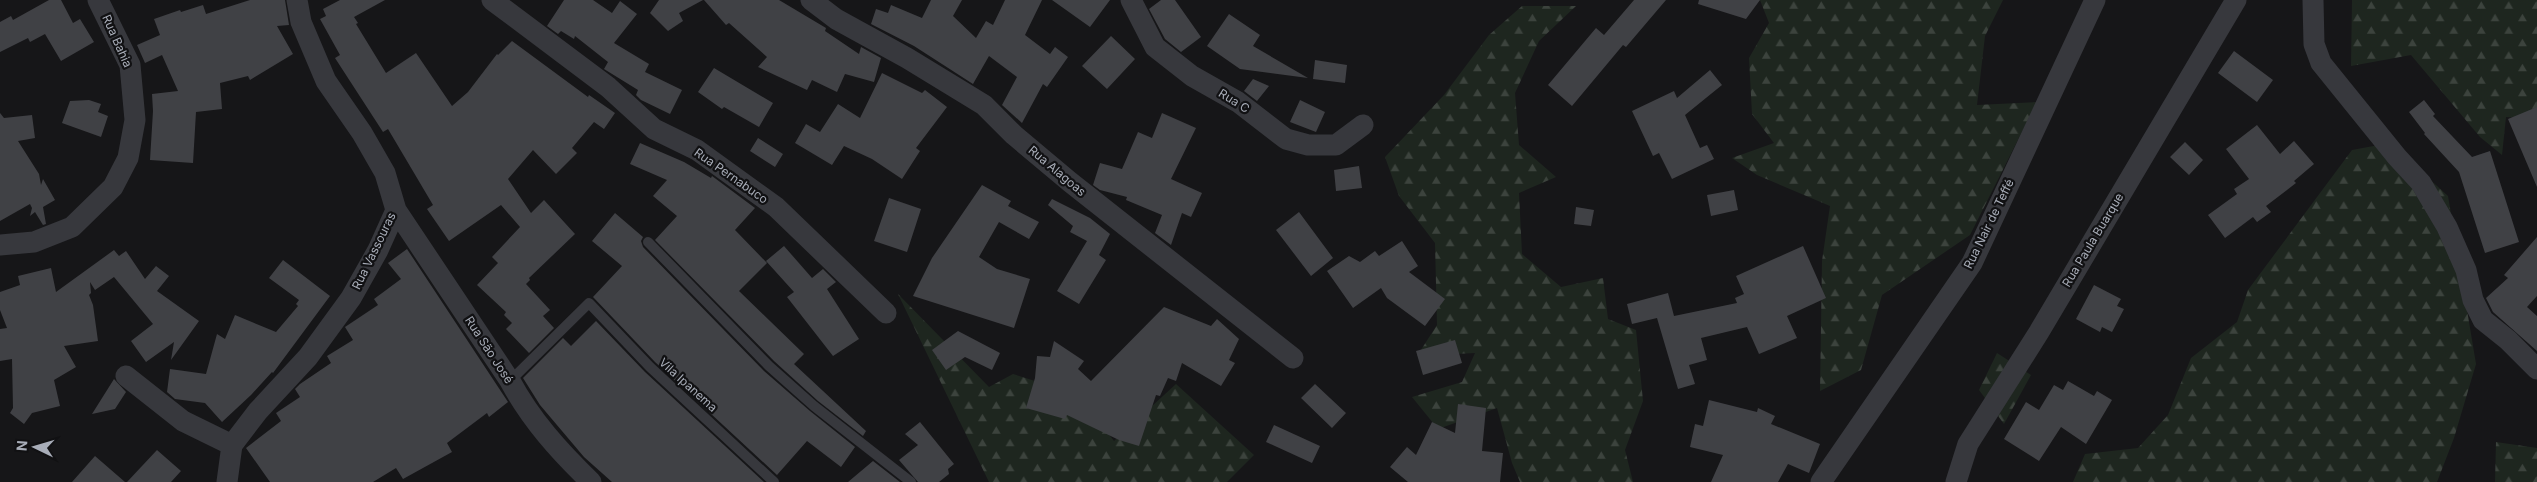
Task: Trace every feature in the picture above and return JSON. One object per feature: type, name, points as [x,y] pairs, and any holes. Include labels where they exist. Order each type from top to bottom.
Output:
[{"type":"street","name":"Rua Bahia","points":[[0,245],[34,242],[72,227],[113,187],[128,158],[136,120],[130,65],[98,0]]},
{"type":"street","name":"Rua Vassouras","points":[[227,482],[232,445],[258,411],[308,357],[351,298],[378,250],[396,210],[385,173],[362,133],[326,81],[301,22],[297,0]]},
{"type":"street","name":"Rua Pernabuco","points":[[492,0],[608,87],[654,130],[697,150],[776,207],[886,313]]},
{"type":"street","name":"Rua Alagoas","points":[[811,0],[836,19],[907,58],[984,105],[1014,135],[1070,182],[1293,358]]},
{"type":"street","name":"Rua C","points":[[1131,0],[1155,47],[1192,76],[1238,102],[1286,139],[1308,145],[1336,145],[1363,125]]},
{"type":"street","name":"Rua Nair de Teffé","points":[[1821,482],[1972,263],[2096,0]]},
{"type":"street","name":"Rua Paula Buarque","points":[[1956,482],[1968,444],[2039,332],[2236,0]]},
{"type":"street","points":[[2313,0],[2314,44],[2321,62],[2397,157],[2421,183],[2447,226],[2466,270],[2473,300],[2483,320],[2508,340],[2537,368]]},
{"type":"street","name":"Rua São José","points":[[396,210],[510,381],[524,408],[540,429],[591,482]]},
{"type":"street","points":[[126,376],[183,421],[232,445]]},
{"type":"lane","points":[[648,242],[769,366],[814,406],[911,482]]},
{"type":"lane","name":"Vila Ipanema","points":[[510,381],[589,303],[650,367],[774,482]]},
{"type":"green space","points":[[1760,0],[2003,0],[1985,36],[1977,105],[2037,102],[1970,235],[1882,295],[1861,370],[1820,391],[1822,261],[1830,206],[1757,175],[1732,158],[1774,143],[1752,114],[1749,58],[1769,23]]},
{"type":"green space","points":[[2352,0],[2537,0],[2537,119],[2506,117],[2502,155],[2480,137],[2411,55],[2351,66]]},
{"type":"green space","points":[[1522,6],[1576,6],[1539,41],[1515,93],[1519,145],[1556,177],[1519,193],[1522,254],[1561,287],[1603,278],[1608,319],[1636,330],[1643,401],[1625,450],[1633,482],[1520,482],[1512,463],[1497,408],[1438,429],[1412,397],[1462,382],[1475,353],[1417,356],[1437,325],[1435,243],[1399,196],[1385,157],[1444,95],[1489,35]]},
{"type":"green space","points":[[2390,143],[2448,196],[2476,364],[2454,438],[2437,482],[2073,482],[2085,454],[2138,448],[2168,415],[2191,358],[2237,322],[2248,290],[2352,150]]},
{"type":"green space","points":[[898,294],[989,387],[1013,374],[1079,395],[1114,441],[1176,384],[1254,455],[1227,482],[989,482]]},
{"type":"green space","points":[[1997,353],[2031,375],[2004,424],[1979,390]]},
{"type":"green space","points":[[2496,442],[2537,448],[2537,482],[2495,482]]},
{"type":"building","points":[[49,0],[61,0],[73,23],[80,19],[94,42],[61,61],[45,34],[30,42],[28,38],[0,52],[0,22],[11,16],[13,20]]},
{"type":"building","points":[[250,0],[285,0],[289,25],[277,26],[293,54],[250,80],[248,76],[220,83],[222,109],[196,112],[193,163],[150,160],[153,111],[152,94],[178,91],[162,55],[145,63],[137,45],[160,35],[154,19],[180,10],[181,12],[203,5],[206,14]]},
{"type":"building","points":[[340,0],[385,0],[354,17],[358,23],[356,24],[386,73],[416,53],[452,106],[468,92],[497,54],[512,41],[588,97],[589,95],[615,113],[604,129],[594,122],[572,148],[577,153],[556,174],[533,150],[508,179],[531,213],[544,200],[575,234],[529,278],[530,280],[526,284],[550,310],[543,316],[554,328],[529,353],[506,329],[512,323],[504,315],[506,312],[477,285],[498,263],[492,257],[520,227],[501,205],[449,241],[427,209],[433,205],[388,129],[383,132],[335,58],[340,55],[320,19],[326,16],[323,9]]},
{"type":"building","points":[[564,0],[593,0],[612,13],[620,1],[637,14],[614,43],[649,64],[645,72],[682,90],[670,114],[641,100],[636,95],[638,90],[604,69],[608,62],[575,36],[574,39],[561,31],[558,34],[547,26]]},
{"type":"building","points":[[659,0],[703,0],[679,13],[683,21],[668,31],[650,13]]},
{"type":"building","points":[[704,0],[779,0],[826,28],[825,31],[859,54],[861,47],[881,58],[874,82],[845,74],[837,92],[812,80],[807,90],[758,67],[767,57],[729,23],[726,25]]},
{"type":"building","points":[[931,0],[962,0],[953,16],[976,38],[986,21],[993,25],[1005,0],[1042,0],[1025,35],[1050,54],[1055,47],[1068,57],[1047,87],[1043,84],[1022,123],[1002,105],[1017,77],[989,56],[973,84],[914,46],[871,24],[876,9],[888,13],[891,5],[922,18]]},
{"type":"building","points":[[1052,0],[1110,0],[1090,27]]},
{"type":"building","points":[[1161,0],[1175,0],[1201,37],[1181,52],[1165,39],[1149,9]]},
{"type":"building","points":[[1634,0],[1666,0],[1626,47],[1623,45],[1572,106],[1548,85],[1596,28],[1604,35]]},
{"type":"building","points":[[1699,0],[1760,0],[1746,19],[1698,4]]},
{"type":"building","points":[[1229,14],[1260,35],[1253,46],[1308,78],[1240,69],[1207,46]]},
{"type":"building","points":[[1111,36],[1135,59],[1107,89],[1082,66]]},
{"type":"building","points":[[2234,51],[2273,80],[2257,102],[2218,73]]},
{"type":"building","points":[[1315,60],[1347,65],[1345,83],[1313,79]]},
{"type":"building","points":[[714,68],[773,103],[759,127],[724,107],[722,109],[698,92]]},
{"type":"building","points":[[1710,70],[1722,85],[1685,115],[1700,148],[1707,145],[1714,159],[1672,179],[1659,153],[1653,156],[1632,111],[1674,91],[1677,98]]},
{"type":"building","points":[[882,73],[922,93],[925,90],[947,107],[916,148],[920,151],[902,179],[872,159],[844,146],[832,165],[795,143],[806,124],[820,132],[838,104],[860,118]]},
{"type":"building","points":[[1253,79],[1269,86],[1257,101],[1244,91]]},
{"type":"building","points":[[89,100],[101,104],[98,112],[108,116],[101,137],[62,123],[70,101]]},
{"type":"building","points":[[1300,100],[1325,112],[1316,132],[1290,122]]},
{"type":"building","points":[[2424,100],[2435,114],[2433,116],[2472,157],[2490,151],[2519,242],[2485,253],[2459,172],[2424,134],[2409,112]]},
{"type":"building","points":[[2537,107],[2537,187],[2508,119]]},
{"type":"building","points":[[0,113],[4,118],[32,115],[35,138],[18,141],[39,174],[41,185],[43,179],[55,200],[43,207],[46,224],[43,225],[35,212],[30,216],[32,208],[30,204],[0,221]]},
{"type":"building","points":[[1162,113],[1196,128],[1171,179],[1202,193],[1191,217],[1182,213],[1171,245],[1155,233],[1162,215],[1126,200],[1127,197],[1100,190],[1093,185],[1100,163],[1122,169],[1138,132],[1152,138]]},
{"type":"building","points":[[2257,125],[2280,154],[2294,141],[2314,164],[2294,181],[2296,183],[2266,206],[2271,212],[2257,222],[2253,217],[2225,238],[2208,215],[2237,194],[2234,189],[2249,179],[2226,149]]},
{"type":"building","points":[[758,138],[783,154],[775,167],[750,151]]},
{"type":"building","points":[[2185,142],[2203,160],[2189,175],[2170,157]]},
{"type":"building","points":[[640,143],[684,162],[711,178],[712,176],[755,208],[735,230],[767,263],[739,291],[804,354],[794,364],[866,431],[863,436],[818,401],[774,361],[655,240],[677,216],[653,196],[667,180],[630,164]]},
{"type":"building","points":[[1359,166],[1362,188],[1336,191],[1334,170]]},
{"type":"building","points":[[982,185],[1011,201],[1008,206],[1039,222],[1029,239],[999,222],[979,257],[997,269],[1030,279],[1014,328],[913,296],[932,258]]},
{"type":"building","points":[[1734,190],[1738,210],[1711,216],[1707,195]]},
{"type":"building","points":[[889,198],[921,209],[907,252],[874,241]]},
{"type":"building","points":[[1052,199],[1090,218],[1110,234],[1099,255],[1106,260],[1079,304],[1057,291],[1087,241],[1070,232],[1073,226],[1048,205]]},
{"type":"building","points":[[1576,207],[1594,210],[1591,226],[1574,224]]},
{"type":"building","points":[[1299,212],[1333,258],[1311,276],[1276,230]]},
{"type":"building","points":[[615,213],[643,237],[641,241],[643,247],[764,371],[855,447],[841,467],[807,441],[777,475],[655,362],[593,297],[622,266],[592,241]]},
{"type":"building","points":[[2537,237],[2537,296],[2527,307],[2537,316],[2537,351],[2493,312],[2486,298],[2508,278],[2504,275]]},
{"type":"building","points":[[1402,241],[1418,266],[1409,272],[1445,299],[1425,326],[1387,298],[1381,288],[1353,308],[1327,271],[1349,256],[1360,262],[1375,251],[1379,256]]},
{"type":"building","points":[[784,246],[812,278],[823,269],[836,282],[827,289],[859,339],[833,356],[787,297],[794,292],[766,261]]},
{"type":"building","points":[[1803,246],[1826,298],[1787,316],[1797,338],[1759,354],[1747,327],[1701,338],[1707,360],[1689,365],[1695,384],[1678,389],[1657,318],[1632,324],[1627,304],[1668,293],[1674,316],[1737,303],[1735,298],[1744,294],[1736,276]]},
{"type":"building","points":[[407,249],[508,402],[489,417],[487,413],[447,443],[452,452],[403,479],[396,468],[373,482],[270,482],[246,448],[281,421],[276,413],[300,397],[295,389],[300,384],[331,363],[327,356],[353,340],[345,327],[378,305],[374,299],[401,279],[388,263]]},
{"type":"building","points":[[114,250],[119,256],[126,251],[145,279],[156,266],[169,276],[157,291],[199,321],[171,360],[174,342],[146,362],[131,341],[153,324],[114,277],[95,290],[90,282],[91,293],[89,295],[93,305],[98,341],[64,346],[76,367],[54,380],[60,406],[32,413],[24,424],[10,413],[13,408],[12,359],[0,361],[0,329],[7,328],[0,310],[0,292],[20,285],[18,276],[51,268],[56,292]]},
{"type":"building","points":[[283,260],[330,296],[273,373],[222,422],[205,403],[175,399],[167,392],[170,369],[206,374],[217,334],[225,339],[235,315],[276,332],[298,306],[296,304],[299,300],[269,278]]},
{"type":"building","points":[[2094,285],[2121,299],[2117,306],[2124,309],[2112,332],[2102,327],[2100,332],[2076,319]]},
{"type":"building","points":[[1164,307],[1211,326],[1217,319],[1239,339],[1229,360],[1235,363],[1221,386],[1182,363],[1176,381],[1168,378],[1160,396],[1156,395],[1139,446],[1119,440],[1067,415],[1065,419],[1026,408],[1035,378],[1037,356],[1050,357],[1054,341],[1084,361],[1078,369],[1091,381]]},
{"type":"building","points":[[596,321],[645,372],[764,482],[612,482],[584,457],[540,405],[523,378],[563,338],[571,346]]},
{"type":"building","points":[[958,331],[1000,353],[992,370],[965,357],[946,370],[932,350]]},
{"type":"building","points":[[1455,340],[1462,363],[1423,375],[1416,351]]},
{"type":"building","points":[[114,379],[126,392],[115,409],[92,414]]},
{"type":"building","points":[[2068,381],[2094,396],[2097,391],[2112,400],[2086,444],[2061,427],[2039,461],[2004,439],[2026,402],[2039,410],[2054,385],[2063,390]]},
{"type":"building","points":[[1315,384],[1346,413],[1332,428],[1301,398]]},
{"type":"building","points":[[1709,400],[1757,412],[1758,408],[1775,416],[1771,424],[1820,444],[1809,473],[1788,464],[1778,482],[1711,482],[1723,455],[1690,447],[1695,424],[1703,426]]},
{"type":"building","points":[[1458,404],[1486,408],[1482,451],[1503,453],[1500,482],[1408,482],[1390,467],[1407,447],[1416,455],[1432,422],[1455,433]]},
{"type":"building","points":[[920,422],[954,464],[948,469],[949,474],[939,482],[918,482],[899,460],[918,445],[905,434]]},
{"type":"building","points":[[1274,425],[1320,446],[1312,463],[1266,442]]},
{"type":"building","points":[[157,450],[181,471],[171,482],[127,482]]},
{"type":"building","points":[[95,456],[125,482],[72,482]]},
{"type":"building","points":[[873,461],[900,482],[848,482]]}]
